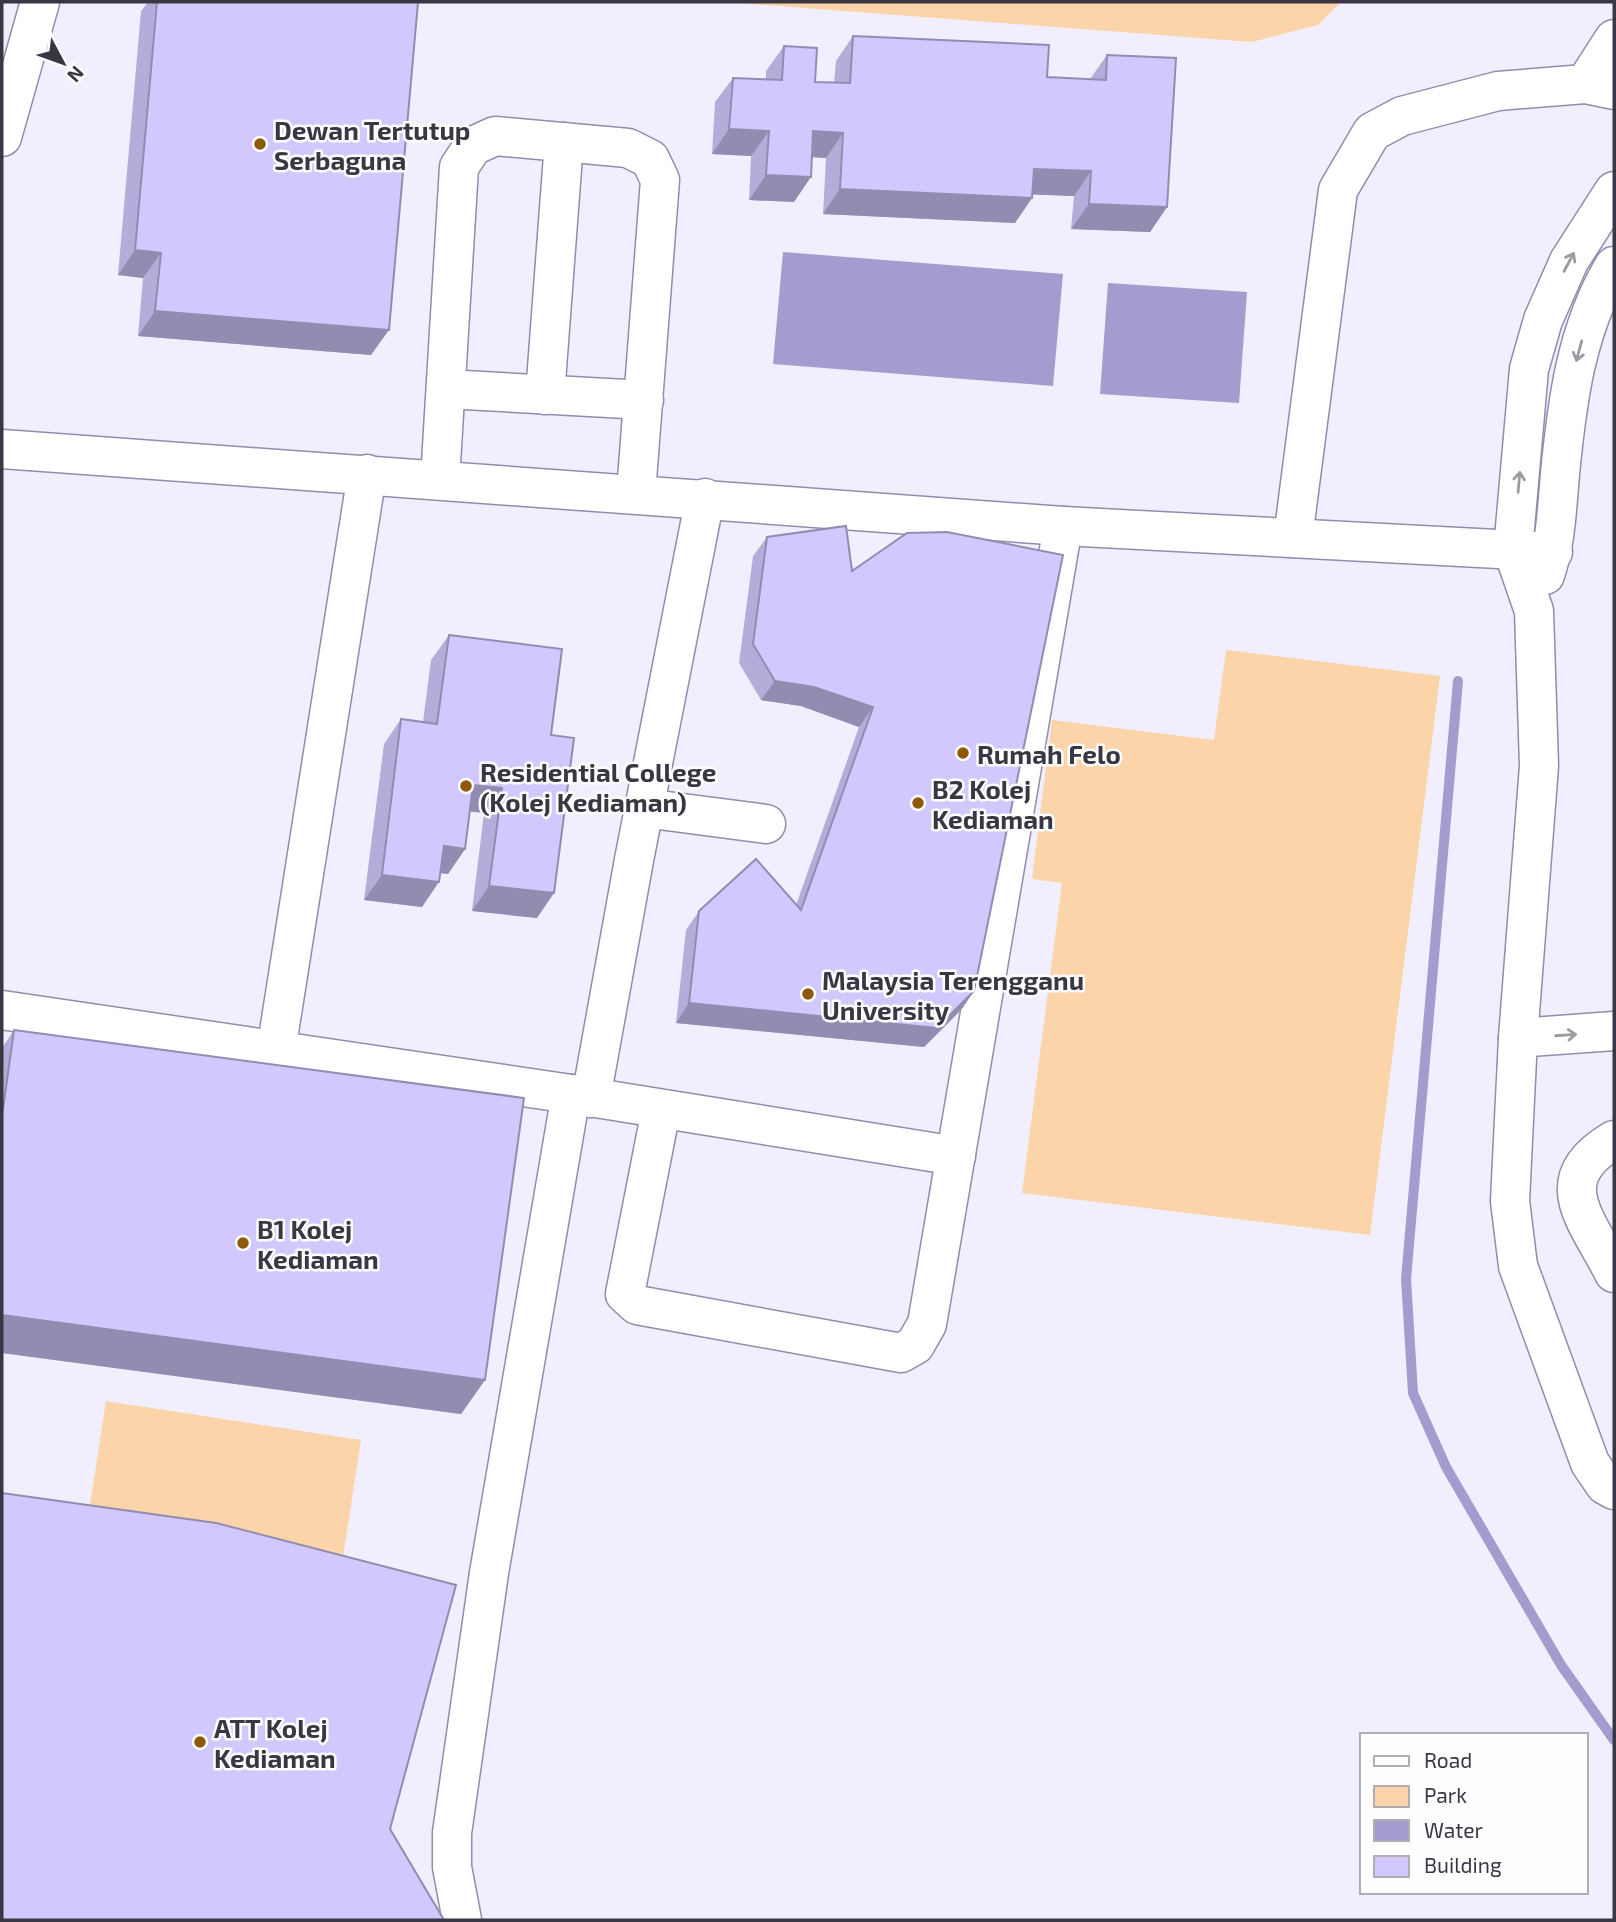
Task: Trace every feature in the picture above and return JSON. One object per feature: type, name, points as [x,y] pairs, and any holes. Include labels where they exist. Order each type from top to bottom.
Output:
[{"type":"street","points":[[2,137],[40,2]]},
{"type":"street","points":[[1293,538],[1338,190],[1372,132],[1402,116],[1485,94],[1600,87],[1614,39]]},
{"type":"street","points":[[440,480],[459,167],[473,146],[495,136],[628,148],[650,159],[660,180],[636,493]]},
{"type":"street","points":[[545,395],[564,142]]},
{"type":"street","points":[[1614,191],[1569,261],[1543,320],[1529,369],[1513,550],[1534,611],[1539,766],[1518,1038],[1510,1202],[1517,1266],[1590,1463],[1605,1485],[1614,1490]]},
{"type":"street","points":[[1534,611],[1553,552],[1567,408],[1579,348],[1612,274]]},
{"type":"street","points":[[446,389],[644,400]]},
{"type":"street","points":[[2,449],[1063,526],[1553,552]]},
{"type":"street","points":[[276,1051],[367,474]]},
{"type":"street","points":[[462,1920],[452,1867],[452,1833],[489,1573],[581,1096],[644,808],[705,498]]},
{"type":"street","points":[[661,1110],[625,1294],[637,1306],[901,1353],[915,1345],[927,1324],[1063,526]]},
{"type":"street","points":[[644,808],[766,824]]},
{"type":"street","points":[[2,1010],[581,1096],[956,1156]]},
{"type":"street","points":[[1518,1038],[1614,1031]]},
{"type":"street","points":[[1614,1140],[1594,1152],[1580,1168],[1575,1187],[1580,1205],[1614,1273]]},
{"type":"green space","points":[[725,2],[1341,2],[1318,25],[1252,42]]},
{"type":"green space","points":[[1226,650],[1440,676],[1370,1235],[1022,1193],[1062,883],[1032,879],[1052,720],[1214,740]]},
{"type":"green space","points":[[106,1401],[361,1440],[342,1564],[87,1525]]},
{"type":"water","points":[[783,252],[1063,274],[1053,386],[773,364]]},
{"type":"water","points":[[1108,283],[1247,292],[1239,403],[1100,394]]},
{"type":"building","name":"Dewan Tertutup Serbaguna","points":[[157,2],[418,2],[389,330],[155,311],[161,253],[135,250]]},
{"type":"building","points":[[853,36],[1049,45],[1047,77],[1106,80],[1107,55],[1176,58],[1167,207],[1089,204],[1091,171],[1034,169],[1032,198],[840,189],[843,133],[813,131],[811,177],[766,175],[769,131],[729,129],[733,78],[782,80],[784,46],[817,48],[815,82],[850,83]]},
{"type":"building","name":"B2 Kolej Kediaman","points":[[846,526],[852,571],[907,533],[947,532],[1063,555],[974,991],[937,1028],[689,1003],[699,911],[756,859],[801,910],[873,707],[814,687],[775,681],[753,644],[767,537]]},
{"type":"building","name":"Residential College (Kolej Kediaman)","points":[[449,635],[562,649],[551,735],[574,738],[554,893],[489,886],[502,788],[473,785],[465,849],[444,846],[439,882],[382,875],[401,719],[437,724]]},
{"type":"building","name":"B1 Kolej Kediaman","points":[[14,1030],[524,1098],[485,1380],[2,1315],[2,1116]]},
{"type":"building","name":"ATT Kolej Kediaman","points":[[2,1493],[216,1523],[456,1585],[390,1829],[444,1920],[2,1920]]},
{"type":"waterway","points":[[1458,681],[1406,1279],[1413,1393],[1446,1467],[1561,1665],[1614,1740]]},
{"type":"place","name":"Dewan Tertutup Serbaguna","points":[[260,144]]},
{"type":"place","name":"Rumah Felo","points":[[963,753]]},
{"type":"place","name":"Residential College (Kolej Kediaman)","points":[[466,786]]},
{"type":"place","name":"B2 Kolej Kediaman","points":[[918,803]]},
{"type":"place","name":"Malaysia Terengganu University","points":[[808,994]]},
{"type":"place","name":"B1 Kolej Kediaman","points":[[243,1243]]},
{"type":"place","name":"ATT Kolej Kediaman","points":[[200,1742]]}]
